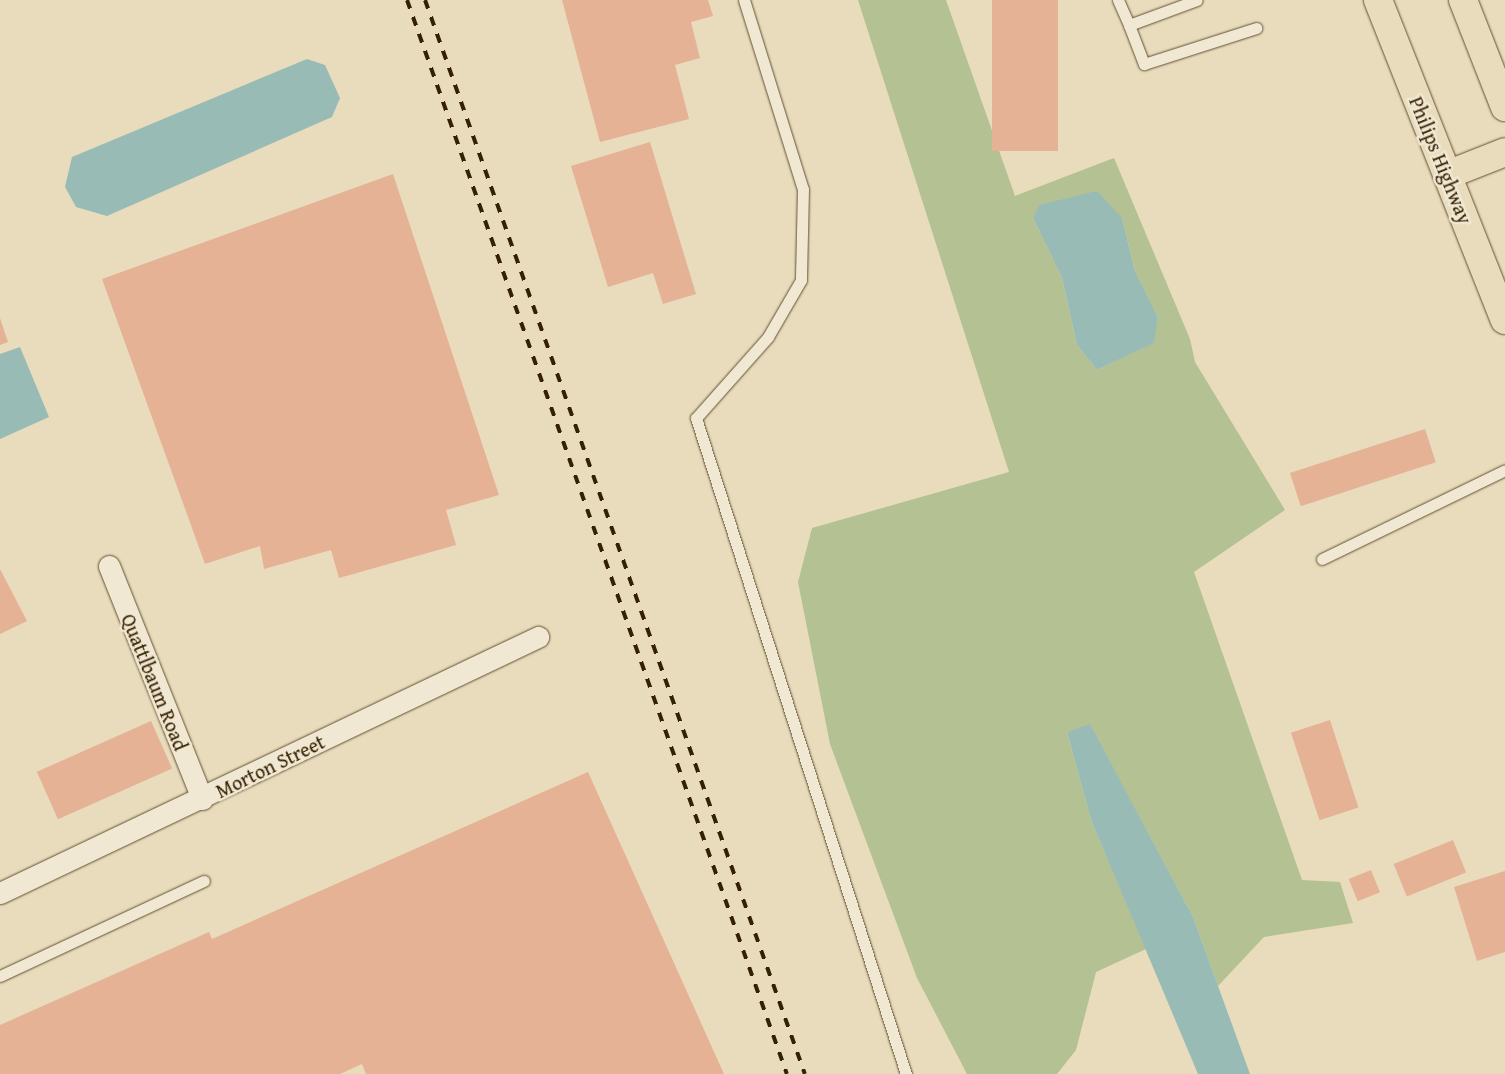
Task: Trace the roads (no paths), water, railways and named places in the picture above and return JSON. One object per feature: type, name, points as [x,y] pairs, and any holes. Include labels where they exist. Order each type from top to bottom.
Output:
[{"type":"main road","name":"Philips Highway","points":[[1378,0],[1505,320]]},
{"type":"main road","points":[[1463,0],[1505,107]]},
{"type":"main road","points":[[1447,175],[1505,152]]},
{"type":"street","name":"Quattlbaum Road","points":[[109,566],[202,799]]},
{"type":"street","name":"Morton Street","points":[[0,894],[538,637]]},
{"type":"lane","points":[[744,0],[803,189],[801,280],[768,337],[696,418],[906,1074]]},
{"type":"lane","points":[[1118,0],[1144,64],[1256,28]]},
{"type":"lane","points":[[1129,25],[1197,0]]},
{"type":"lane","points":[[1322,558],[1505,470]]},
{"type":"lane","points":[[0,976],[204,881]]},
{"type":"water","points":[[307,59],[325,65],[340,98],[332,117],[107,216],[76,207],[65,187],[72,157]]},
{"type":"water","points":[[1097,191],[1122,218],[1135,271],[1158,317],[1154,343],[1097,370],[1077,345],[1062,278],[1033,218],[1039,205]]},
{"type":"water","points":[[20,347],[49,417],[0,439],[0,354]]},
{"type":"water","points":[[1090,724],[1193,917],[1250,1074],[1198,1074],[1091,820],[1067,732]]},
{"type":"railway","points":[[407,0],[787,1074]]},
{"type":"railway","points":[[425,0],[805,1074]]}]
